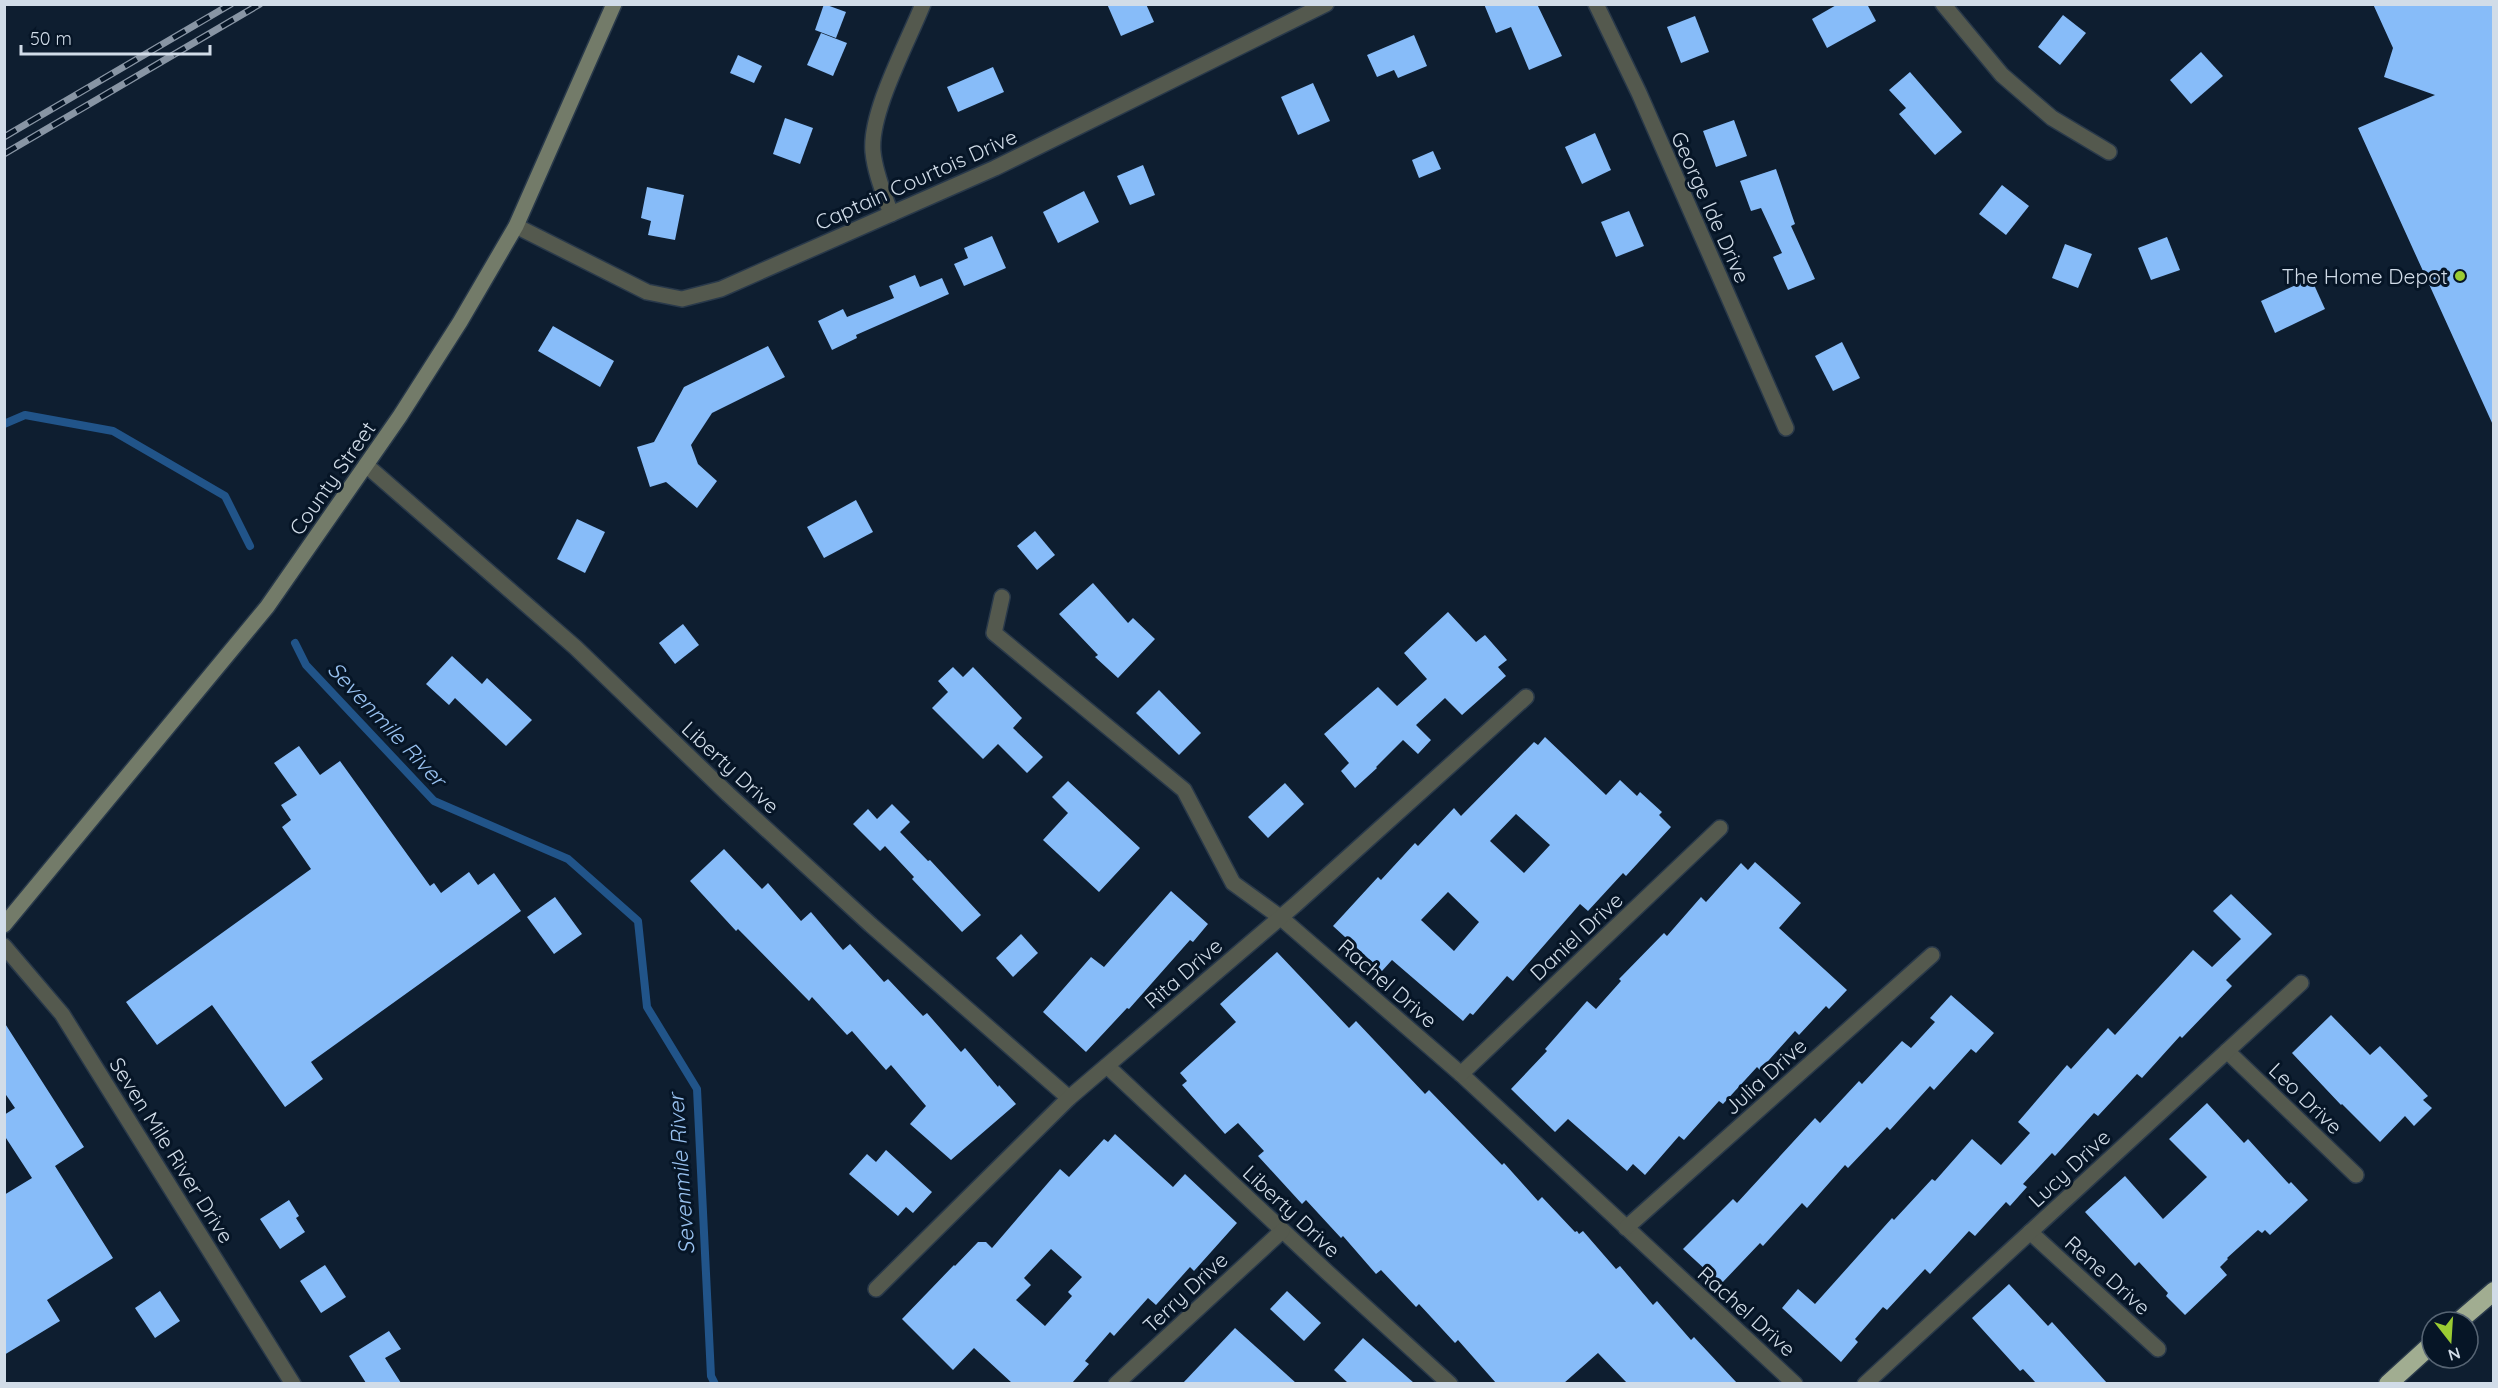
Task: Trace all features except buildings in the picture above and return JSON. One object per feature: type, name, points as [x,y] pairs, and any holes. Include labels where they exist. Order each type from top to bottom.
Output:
[{"type":"highway","points":[[2472,1310],[2493,1291]]},
{"type":"highway","points":[[2388,1383],[2420,1355]]},
{"type":"main road","name":"County Street","points":[[4,925],[267,607],[366,465],[460,322],[516,226],[614,4]]},
{"type":"street","points":[[891,214],[878,176],[873,152],[874,122],[923,4]]},
{"type":"street","name":"Captain Courtois Drive","points":[[516,226],[647,292],[682,299],[721,289],[995,168],[1326,4]]},
{"type":"street","name":"George Ide Drive","points":[[1596,4],[1639,93],[1786,428]]},
{"type":"street","points":[[1943,4],[2002,75],[2052,118],[2109,153]]},
{"type":"street","name":"Liberty Drive","points":[[366,465],[574,646],[728,794],[854,910],[1070,1098]]},
{"type":"street","name":"Rachel Drive","points":[[1002,597],[994,633],[1184,790],[1233,883],[1280,918],[1461,1074],[1795,1383]]},
{"type":"street","name":"Rita Drive","points":[[876,1289],[1070,1098],[1280,918],[1526,697]]},
{"type":"street","name":"Daniel Drive","points":[[1461,1074],[1720,828]]},
{"type":"street","name":"Seven Mile River Drive","points":[[4,946],[62,1014],[293,1383]]},
{"type":"street","name":"Julia Drive","points":[[1626,1228],[1932,955]]},
{"type":"street","name":"Lucy Drive","points":[[1865,1383],[2301,983]]},
{"type":"street","name":"Leo Drive","points":[[2227,1051],[2356,1175]]},
{"type":"street","name":"Liberty Drive","points":[[1107,1066],[1282,1231],[1450,1383]]},
{"type":"street","name":"Terry Drive","points":[[1116,1383],[1282,1231]]},
{"type":"street","name":"Rene Drive","points":[[2030,1233],[2158,1349]]},
{"type":"waterway","name":"Sevenmile River","points":[[4,424],[25,415],[113,431],[225,496],[250,546]]},
{"type":"waterway","name":"Sevenmile River","points":[[295,643],[306,665],[434,801],[568,859],[638,921],[647,1007],[697,1089],[711,1376],[715,1384]]},
{"type":"railway","points":[[4,137],[231,4]]},
{"type":"railway","points":[[4,154],[260,4]]},
{"type":"place","name":"The Home Depot","points":[[2460,276]]}]
